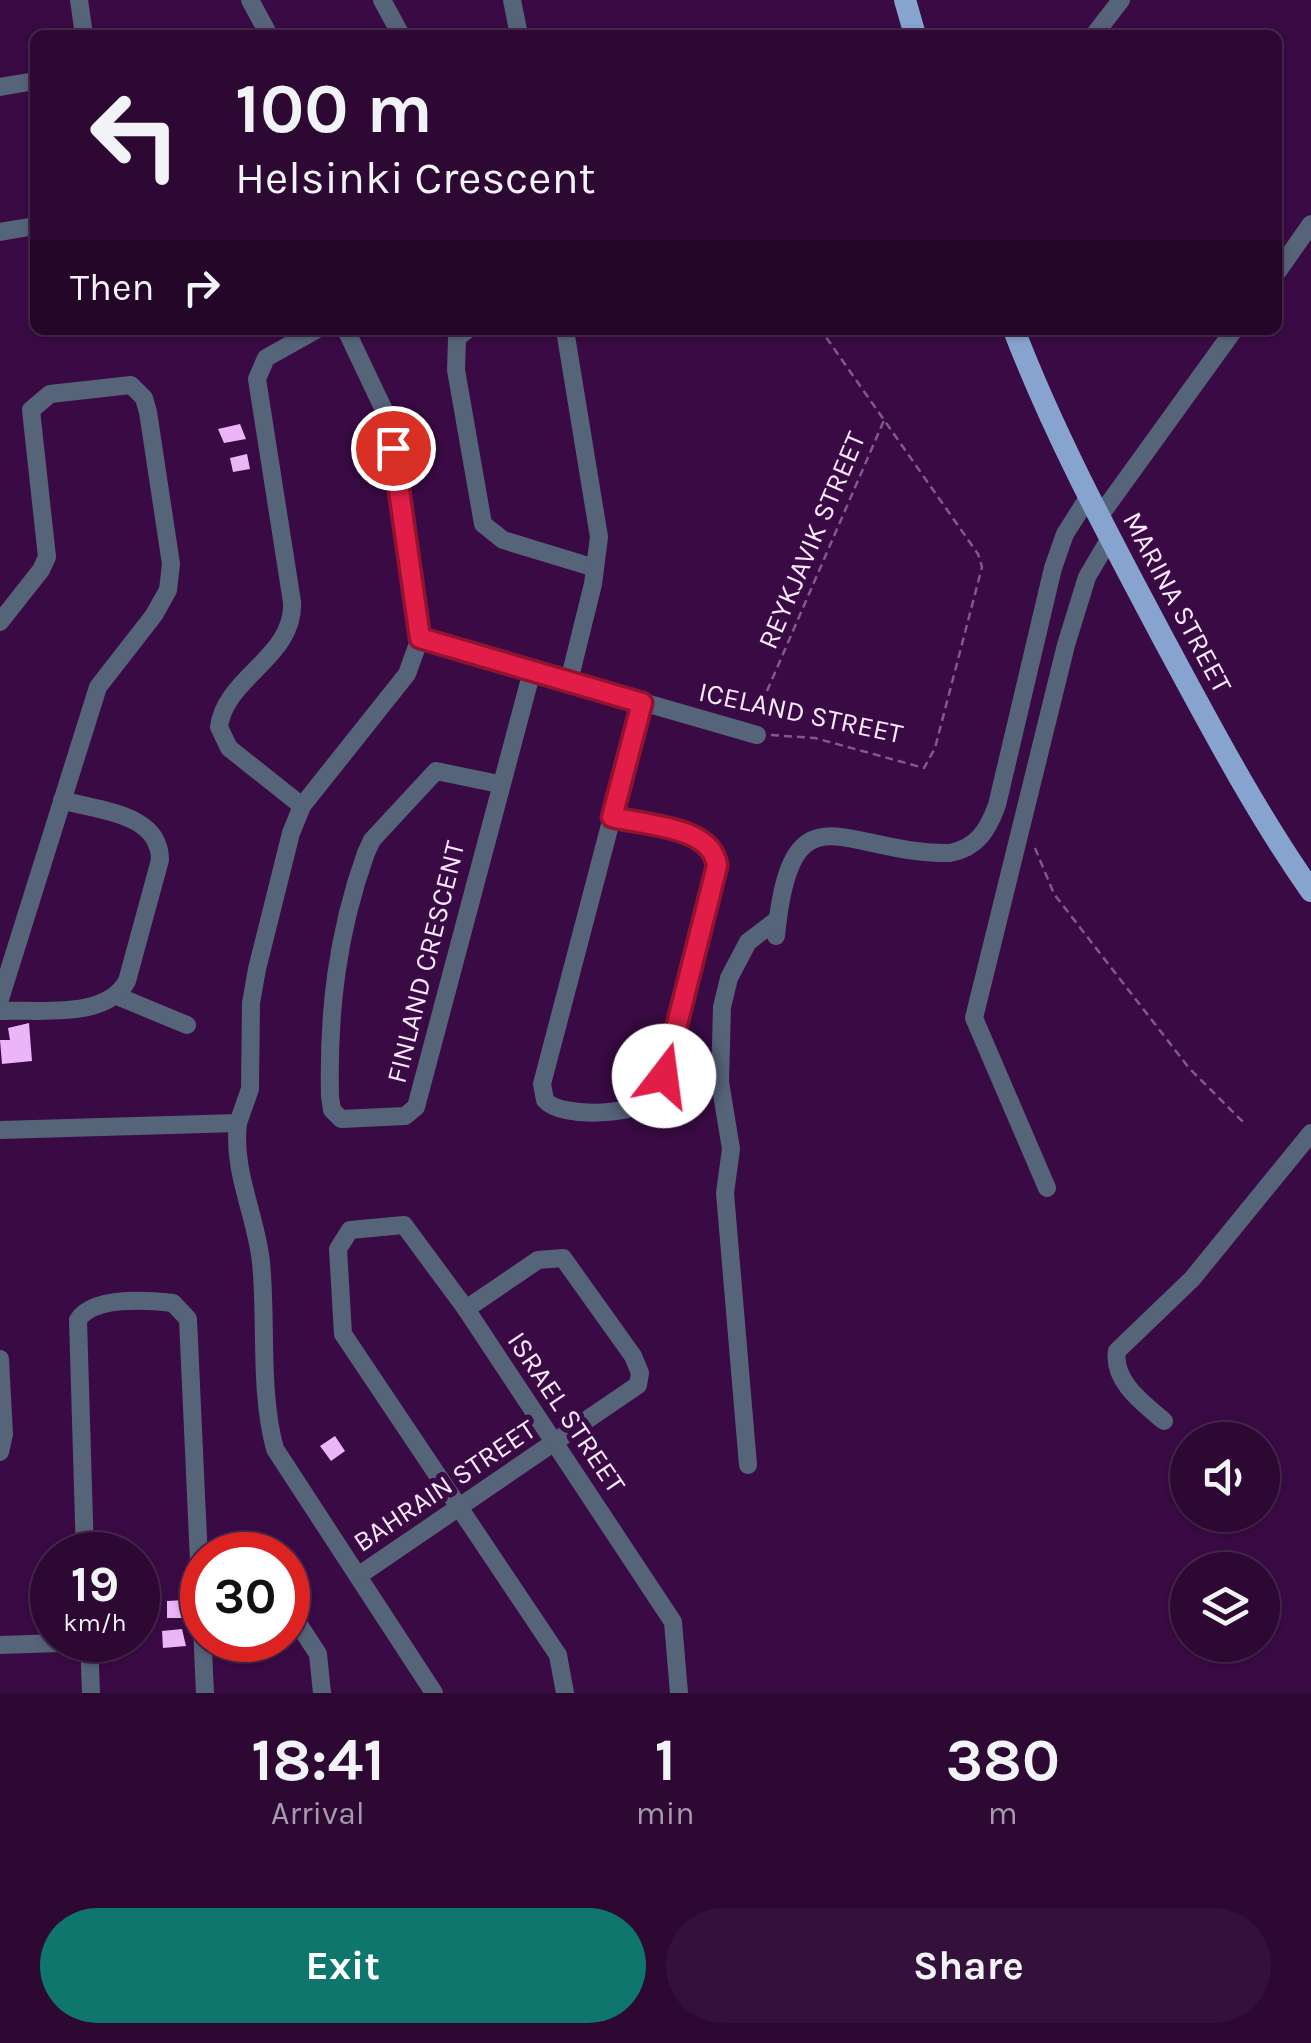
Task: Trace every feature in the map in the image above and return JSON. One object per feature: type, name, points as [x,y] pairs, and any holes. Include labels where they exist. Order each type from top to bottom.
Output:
[{"type":"main road","points":[[904,0],[913,30]]},
{"type":"main road","name":"MARINA STREET","points":[[1016,335],[1040,396],[1099,517],[1212,727],[1311,890]]},
{"type":"street","points":[[79,0],[83,30]]},
{"type":"street","points":[[250,0],[266,30]]},
{"type":"street","points":[[382,0],[397,30]]},
{"type":"street","points":[[512,0],[517,30]]},
{"type":"street","points":[[1098,30],[1121,0]]},
{"type":"street","points":[[0,87],[30,82]]},
{"type":"street","points":[[1282,264],[1311,224]]},
{"type":"street","points":[[0,232],[30,227]]},
{"type":"street","points":[[302,806],[229,748],[219,727],[226,706],[291,626],[292,602],[258,378],[266,358],[307,335]]},
{"type":"street","points":[[348,335],[384,410],[420,638],[407,674],[382,710],[302,806],[257,968],[251,1003],[250,1089],[229,1123],[260,1261],[272,1440],[285,1468],[434,1693]]},
{"type":"street","points":[[461,335],[457,338],[456,370],[483,524],[503,540],[596,568]]},
{"type":"street","points":[[566,335],[599,538],[596,568],[569,681]]},
{"type":"street","points":[[1047,1188],[974,1018],[1071,628],[1087,578],[1099,517],[1223,335]]},
{"type":"street","points":[[0,622],[41,570],[46,557],[32,410],[50,394],[131,385],[144,398],[148,412],[171,564],[170,581],[154,615],[98,686],[0,999]]},
{"type":"street","points":[[748,1465],[725,1193],[731,1150],[723,1118],[718,1039],[730,978],[748,942],[777,928],[790,860],[810,841],[831,836],[950,853],[967,848],[986,832],[998,805],[1064,534],[1099,517]]},
{"type":"street","name":"ICELAND STREET","points":[[420,638],[757,735]]},
{"type":"street","name":"FINLAND CRESCENT","points":[[499,784],[436,771],[366,853],[341,940],[328,1017],[332,1110],[342,1120],[405,1116],[416,1107],[532,671]]},
{"type":"street","points":[[612,817],[700,838],[713,849],[717,866],[658,1094],[637,1108],[561,1112],[545,1100],[542,1084],[612,817],[642,703]]},
{"type":"street","points":[[0,1011],[97,1006],[117,996],[127,982],[160,860],[160,841],[146,824],[62,800]]},
{"type":"street","points":[[117,996],[187,1025]]},
{"type":"street","points":[[0,1130],[229,1123]]},
{"type":"street","points":[[1164,1422],[1119,1374],[1117,1351],[1192,1279],[1311,1132]]},
{"type":"street","name":"ISRAEL STREET","points":[[460,1506],[343,1334],[338,1250],[346,1233],[362,1226],[404,1226],[466,1309],[673,1622],[679,1693]]},
{"type":"street","name":"BAHRAIN STREET","points":[[358,1576],[633,1390],[640,1373],[633,1356],[569,1262],[556,1256],[538,1260],[466,1309]]},
{"type":"street","points":[[84,1532],[78,1320],[88,1308],[100,1305],[173,1303],[188,1319],[198,1532]]},
{"type":"street","points":[[0,1359],[4,1434],[0,1452]]},
{"type":"street","points":[[460,1506],[561,1660],[565,1693]]},
{"type":"street","points":[[310,1642],[318,1654],[322,1693]]},
{"type":"street","points":[[0,1645],[30,1644]]},
{"type":"street","points":[[90,1662],[91,1693]]},
{"type":"street","points":[[204,1662],[205,1693]]},
{"type":"path","name":"ICELAND STREET","points":[[757,735],[816,738],[924,768],[935,748],[982,567],[978,554],[825,335]]},
{"type":"path","name":"REYKJAVIK STREET","points":[[757,735],[764,698],[885,418]]},
{"type":"path","points":[[1023,819],[1054,894],[1189,1068],[1244,1123]]},
{"type":"building","points":[[240,424],[246,439],[224,443],[218,429]]},
{"type":"building","points":[[247,454],[250,469],[233,472],[230,458]]},
{"type":"building","points":[[29,1023],[32,1061],[2,1064],[0,1040],[10,1040],[8,1028]]},
{"type":"building","points":[[335,1436],[345,1451],[331,1461],[320,1446]]},
{"type":"building","points":[[180,1600],[180,1618],[167,1618],[167,1601]]},
{"type":"building","points":[[180,1629],[180,1647],[163,1648],[162,1631]]},
{"type":"route","points":[[393,448],[420,638],[642,703],[612,817],[700,838],[713,849],[717,866],[664,1076]]}]
